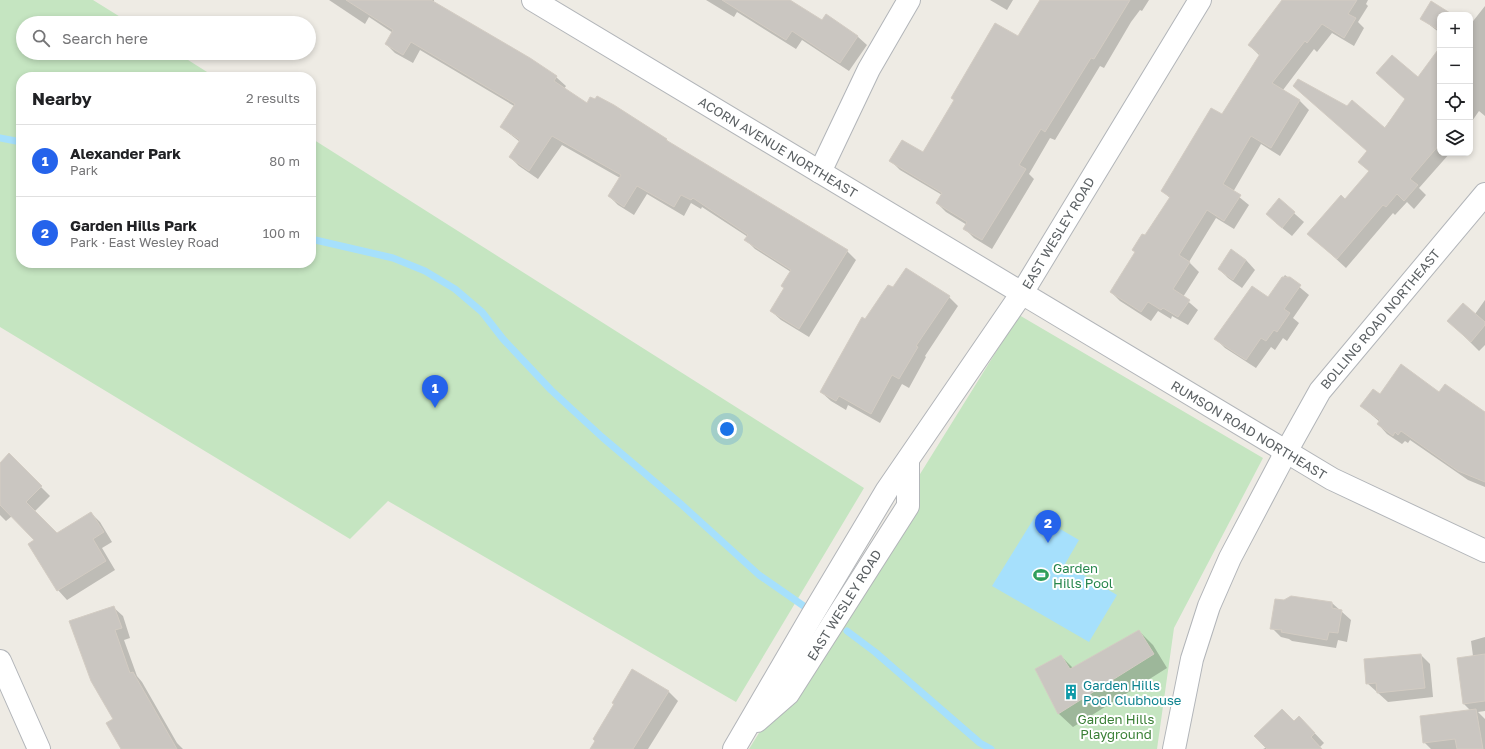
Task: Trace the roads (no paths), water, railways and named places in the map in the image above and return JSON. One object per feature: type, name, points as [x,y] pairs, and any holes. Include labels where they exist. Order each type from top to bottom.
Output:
[{"type":"street","name":"ACORN AVENUE NORTHEAST","points":[[533,0],[1022,293]]},
{"type":"street","points":[[820,172],[869,69],[909,0]]},
{"type":"street","name":"EAST WESLEY ROAD","points":[[739,741],[788,694],[908,506],[908,461],[1022,293],[1200,0]]},
{"type":"street","name":"BOLLING ROAD NORTHEAST","points":[[1174,749],[1192,659],[1209,606],[1230,558],[1320,391],[1485,194]]},
{"type":"street","name":"RUMSON ROAD NORTHEAST","points":[[1022,293],[1332,479],[1485,551]]},
{"type":"street","points":[[0,661],[39,749]]},
{"type":"water","name":"Garden Hills Pool","points":[[1036,515],[1079,540],[1065,564],[1117,595],[1089,642],[992,586]]},
{"type":"waterway","points":[[0,138],[16,141]]},
{"type":"waterway","points":[[316,240],[393,258],[425,271],[455,289],[482,312],[503,339],[551,390],[602,437],[682,505],[759,575],[808,609]]},
{"type":"waterway","points":[[847,631],[875,652],[980,743],[991,749]]},
{"type":"place","name":"Alexander Park","points":[[435,408]]},
{"type":"place","name":"Garden Hills Park","points":[[1048,543]]},
{"type":"place","name":"Garden Hills Pool","points":[[1041,575]]},
{"type":"place","name":"Garden Hills Pool Clubhouse","points":[[1071,692]]},
{"type":"park label","name":"Garden Hills Playground","points":[[1116,726]]}]
